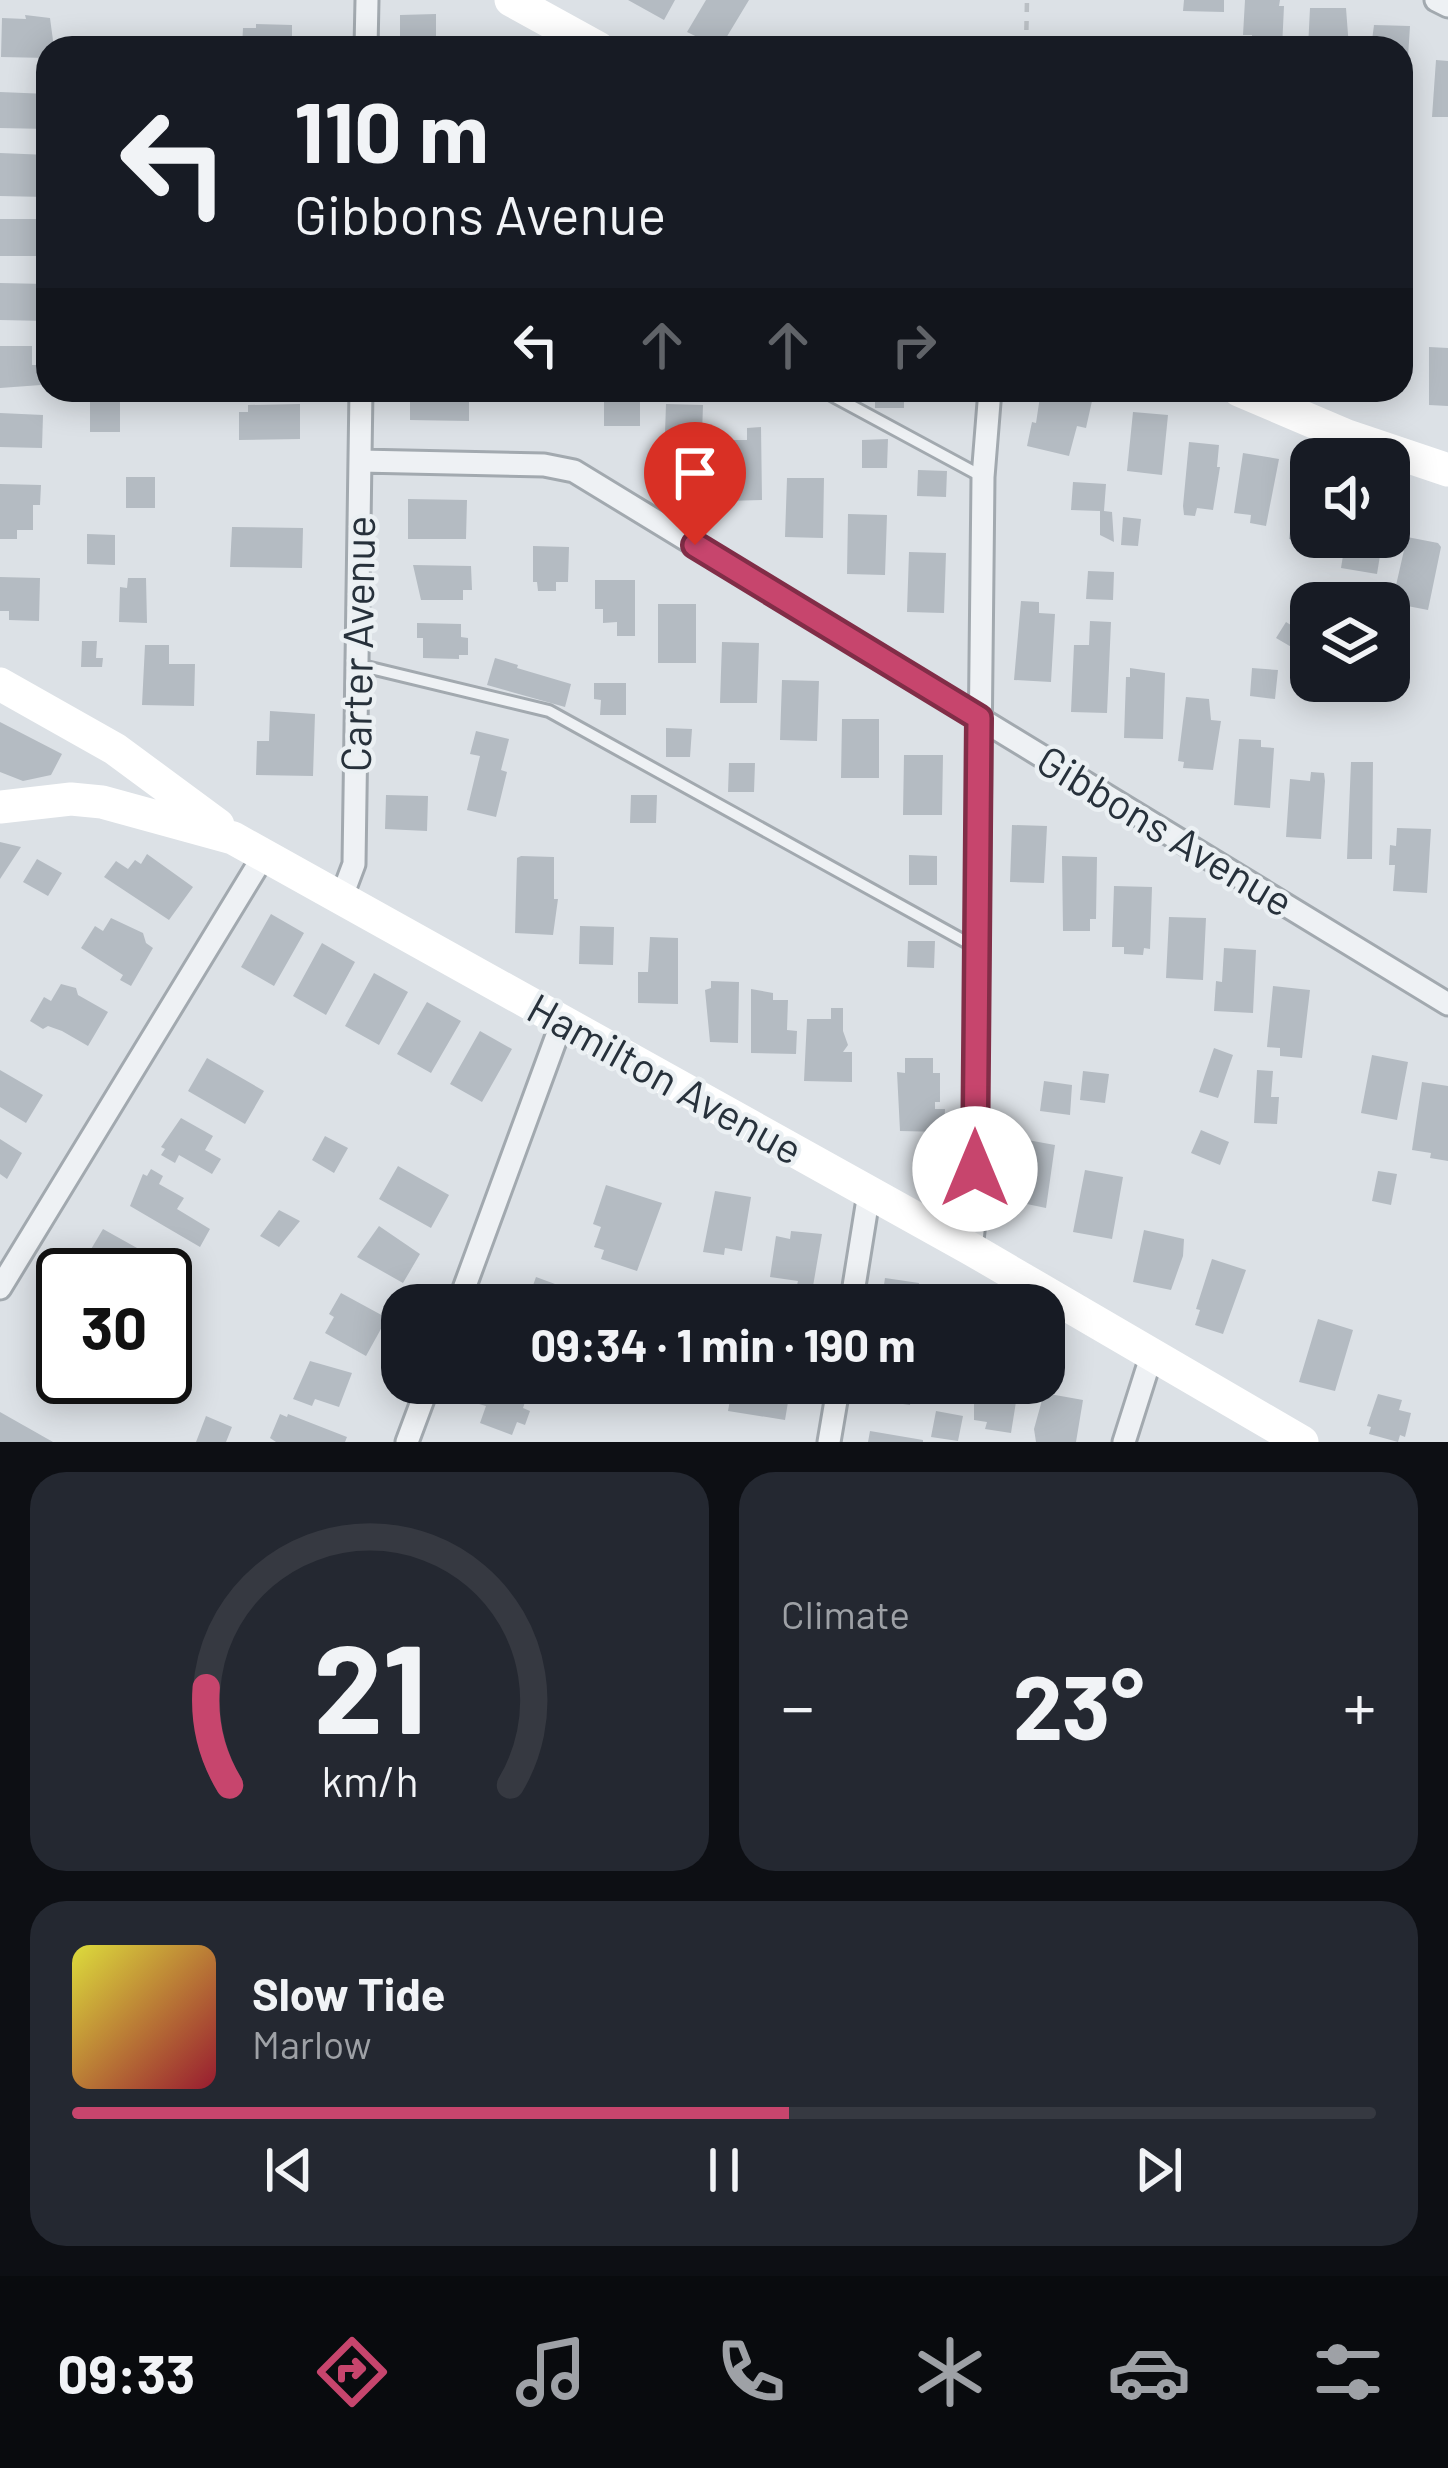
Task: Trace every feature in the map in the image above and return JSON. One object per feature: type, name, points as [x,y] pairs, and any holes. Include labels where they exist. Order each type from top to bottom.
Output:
[{"type":"street","points":[[366,36],[367,0]]},
{"type":"street","points":[[511,0],[576,36]]},
{"type":"street","points":[[1436,0],[1448,7]]},
{"type":"street","name":"Carter Avenue","points":[[342,896],[354,864],[361,402]]},
{"type":"street","points":[[970,1250],[975,1214],[983,477],[989,402]]},
{"type":"street","points":[[1268,402],[1347,436],[1448,470]]},
{"type":"street","name":"Gibbons Avenue","points":[[360,461],[544,464],[574,470],[1448,1004]]},
{"type":"street","points":[[0,684],[116,748],[233,838]]},
{"type":"street","name":"Hamilton Avenue","points":[[0,807],[70,799],[102,802],[233,838],[869,1192],[1302,1442]]},
{"type":"street","points":[[0,1288],[264,855]]},
{"type":"street","points":[[466,1284],[562,1022]]},
{"type":"street","points":[[854,1284],[869,1192]]},
{"type":"street","points":[[1124,1442],[1152,1354]]},
{"type":"street","points":[[407,1442],[421,1404]]},
{"type":"street","points":[[829,1442],[835,1404]]},
{"type":"lane","points":[[844,402],[983,477]]},
{"type":"lane","points":[[358,665],[499,696],[567,718],[977,947]]},
{"type":"path","points":[[1026,36],[1027,0]]},
{"type":"building","points":[[628,0],[675,0],[664,20]]},
{"type":"building","points":[[706,0],[749,0],[727,36],[687,32]]},
{"type":"building","points":[[1184,0],[1224,0],[1224,12],[1183,11]]},
{"type":"building","points":[[1245,0],[1280,0],[1283,36],[1243,35]]},
{"type":"building","points":[[1310,8],[1346,8],[1348,36],[1309,36]]},
{"type":"building","points":[[436,14],[436,36],[400,36],[400,15]]},
{"type":"building","points":[[25,15],[50,18],[52,36],[36,36],[36,58],[1,57],[2,18],[26,19]]},
{"type":"building","points":[[256,24],[292,25],[292,36],[243,36],[243,28],[256,28]]},
{"type":"building","points":[[1374,25],[1410,26],[1409,36],[1373,36]]},
{"type":"building","points":[[1436,60],[1448,61],[1448,117],[1432,117]]},
{"type":"building","points":[[0,92],[36,94],[36,129],[0,128]]},
{"type":"building","points":[[0,153],[36,154],[36,197],[0,196]]},
{"type":"building","points":[[0,219],[36,219],[36,256],[0,256]]},
{"type":"building","points":[[0,283],[36,284],[36,321],[0,320]]},
{"type":"building","points":[[0,346],[32,346],[36,385],[0,388]]},
{"type":"building","points":[[1429,347],[1448,348],[1448,406],[1429,405]]},
{"type":"building","points":[[90,402],[120,402],[120,432],[90,432]]},
{"type":"building","points":[[410,402],[469,402],[469,421],[410,420]]},
{"type":"building","points":[[604,402],[640,402],[640,426],[604,426]]},
{"type":"building","points":[[875,402],[904,402],[904,408],[875,408]]},
{"type":"building","points":[[1039,402],[1092,402],[1086,428],[1077,426],[1069,456],[1027,446],[1032,422],[1036,423]]},
{"type":"building","points":[[300,404],[300,439],[239,440],[239,412],[248,412],[248,405]]},
{"type":"building","points":[[666,404],[703,405],[701,464],[664,463]]},
{"type":"building","points":[[1133,412],[1168,415],[1162,475],[1127,471]]},
{"type":"building","points":[[0,413],[43,415],[42,448],[0,447]]},
{"type":"building","points":[[761,427],[762,500],[726,501],[725,440],[747,440],[747,428]]},
{"type":"building","points":[[888,439],[887,468],[862,468],[862,440]]},
{"type":"building","points":[[1189,442],[1219,445],[1213,510],[1197,508],[1195,516],[1184,515],[1183,506]]},
{"type":"building","points":[[1243,453],[1279,459],[1266,526],[1250,523],[1251,515],[1234,513]]},
{"type":"building","points":[[918,470],[947,471],[946,497],[917,496]]},
{"type":"building","points":[[126,477],[155,477],[155,508],[126,508]]},
{"type":"building","points":[[787,478],[824,478],[823,538],[785,537]]},
{"type":"building","points":[[1073,482],[1106,484],[1104,511],[1112,512],[1114,542],[1100,535],[1100,511],[1071,510]]},
{"type":"building","points":[[0,484],[41,485],[40,505],[33,505],[33,530],[17,530],[17,539],[0,539]]},
{"type":"building","points":[[408,499],[467,500],[466,539],[408,539]]},
{"type":"building","points":[[848,514],[887,515],[885,575],[847,574]]},
{"type":"building","points":[[1123,517],[1141,519],[1138,546],[1121,545]]},
{"type":"building","points":[[232,527],[303,528],[302,568],[230,567]]},
{"type":"building","points":[[87,534],[115,535],[115,565],[87,564]]},
{"type":"building","points":[[1410,538],[1438,543],[1428,610],[1410,606],[1410,582],[1397,582],[1402,558],[1410,558]]},
{"type":"building","points":[[533,546],[569,547],[568,582],[556,582],[556,591],[538,591],[533,582]]},
{"type":"building","points":[[909,552],[946,553],[944,613],[907,612]]},
{"type":"building","points":[[1343,558],[1380,558],[1377,574],[1341,568]]},
{"type":"building","points":[[413,565],[471,566],[472,590],[463,590],[463,600],[421,600]]},
{"type":"building","points":[[1088,571],[1114,572],[1113,600],[1086,599]]},
{"type":"building","points":[[0,577],[40,578],[39,621],[9,620],[9,611],[0,611]]},
{"type":"building","points":[[128,578],[146,578],[147,623],[119,622],[120,587],[127,588]]},
{"type":"building","points":[[595,580],[635,580],[635,636],[617,636],[617,622],[603,623],[603,609],[595,609]]},
{"type":"building","points":[[1021,601],[1039,602],[1039,613],[1055,614],[1051,682],[1014,680]]},
{"type":"building","points":[[658,604],[696,604],[696,663],[658,663]]},
{"type":"building","points":[[1090,621],[1111,622],[1107,713],[1071,712],[1074,645],[1089,645]]},
{"type":"building","points":[[1286,622],[1290,624],[1290,646],[1276,638]]},
{"type":"building","points":[[417,623],[461,624],[461,637],[468,638],[468,655],[423,658]]},
{"type":"building","points":[[82,641],[97,641],[96,658],[103,658],[102,667],[81,667]]},
{"type":"building","points":[[722,642],[759,643],[757,703],[720,703]]},
{"type":"building","points":[[145,645],[169,645],[169,664],[195,664],[194,706],[142,705]]},
{"type":"building","points":[[495,658],[571,684],[565,707],[487,685]]},
{"type":"building","points":[[1130,668],[1165,673],[1163,739],[1124,738]]},
{"type":"building","points":[[1252,668],[1278,670],[1275,699],[1250,696]]},
{"type":"building","points":[[782,680],[819,681],[817,741],[780,740]]},
{"type":"building","points":[[594,683],[626,683],[626,715],[600,715],[601,700],[594,699]]},
{"type":"building","points":[[1186,697],[1209,699],[1211,720],[1221,721],[1213,770],[1183,768],[1184,762],[1178,761]]},
{"type":"building","points":[[270,711],[315,714],[313,776],[256,775],[257,741],[269,741]]},
{"type":"building","points":[[842,719],[879,719],[879,778],[841,778]]},
{"type":"building","points":[[0,722],[62,754],[51,775],[23,781],[0,772]]},
{"type":"building","points":[[666,728],[692,729],[690,757],[666,757]]},
{"type":"building","points":[[476,731],[509,739],[496,817],[467,810],[480,756],[470,754]]},
{"type":"building","points":[[1239,739],[1261,740],[1261,747],[1274,748],[1270,808],[1234,805]]},
{"type":"building","points":[[904,755],[943,755],[942,815],[903,815]]},
{"type":"building","points":[[1351,762],[1373,762],[1372,859],[1347,859]]},
{"type":"building","points":[[729,763],[755,763],[754,792],[728,792]]},
{"type":"building","points":[[1311,772],[1324,773],[1321,839],[1286,837],[1290,779],[1310,781]]},
{"type":"building","points":[[386,795],[428,796],[427,831],[385,829]]},
{"type":"building","points":[[631,795],[657,795],[656,823],[630,823]]},
{"type":"building","points":[[1012,825],[1047,826],[1044,883],[1010,882]]},
{"type":"building","points":[[1397,828],[1431,829],[1427,893],[1393,891],[1395,865],[1389,865],[1390,845],[1396,846]]},
{"type":"building","points":[[0,842],[21,847],[0,879]]},
{"type":"building","points":[[147,854],[193,887],[169,920],[104,877],[116,861],[128,869],[135,860],[141,864]]},
{"type":"building","points":[[909,855],[937,856],[937,885],[909,885]]},
{"type":"building","points":[[1062,856],[1097,857],[1096,919],[1090,919],[1090,931],[1063,931]]},
{"type":"building","points":[[554,857],[554,899],[558,899],[553,935],[515,933],[517,858]]},
{"type":"building","points":[[37,859],[62,873],[48,896],[23,882]]},
{"type":"building","points":[[1114,886],[1152,887],[1150,949],[1144,948],[1143,955],[1124,954],[1124,947],[1112,947]]},
{"type":"building","points":[[271,914],[304,933],[274,986],[241,967]]},
{"type":"building","points":[[1169,917],[1206,918],[1203,980],[1166,978]]},
{"type":"building","points":[[111,918],[143,933],[153,948],[131,986],[120,980],[123,975],[81,948],[95,926],[103,931]]},
{"type":"building","points":[[580,926],[614,927],[613,965],[579,964]]},
{"type":"building","points":[[650,937],[678,938],[678,1004],[638,1003],[638,972],[648,972]]},
{"type":"building","points":[[908,941],[935,941],[934,968],[907,967]]},
{"type":"building","points":[[322,943],[355,962],[326,1015],[293,996]]},
{"type":"building","points":[[1224,948],[1256,950],[1253,1013],[1214,1011]]},
{"type":"building","points":[[374,973],[408,992],[379,1045],[345,1026]]},
{"type":"building","points":[[711,981],[739,982],[738,1043],[710,1042],[705,990],[711,988]]},
{"type":"building","points":[[61,984],[76,988],[78,995],[108,1012],[88,1046],[30,1021],[44,997],[51,1001]]},
{"type":"building","points":[[1273,986],[1310,990],[1302,1058],[1280,1056],[1280,1048],[1267,1047]]},
{"type":"building","points":[[751,989],[773,993],[773,1000],[788,1000],[787,1030],[797,1031],[796,1054],[751,1053]]},
{"type":"building","points":[[427,1002],[461,1021],[431,1073],[397,1054]]},
{"type":"building","points":[[831,1008],[843,1008],[848,1045],[843,1052],[852,1052],[852,1082],[804,1081],[807,1019],[831,1019]]},
{"type":"building","points":[[480,1031],[512,1049],[482,1102],[450,1084]]},
{"type":"building","points":[[1214,1048],[1233,1055],[1218,1098],[1199,1092]]},
{"type":"building","points":[[1372,1055],[1408,1062],[1397,1120],[1361,1113]]},
{"type":"building","points":[[207,1058],[264,1091],[245,1124],[188,1091]]},
{"type":"building","points":[[905,1058],[933,1058],[933,1073],[940,1073],[940,1102],[935,1102],[935,1109],[945,1109],[944,1132],[900,1131],[897,1072],[905,1073]]},
{"type":"building","points":[[0,1070],[43,1095],[26,1123],[0,1107]]},
{"type":"building","points":[[1257,1070],[1273,1071],[1271,1097],[1279,1097],[1277,1124],[1254,1123]]},
{"type":"building","points":[[1083,1071],[1109,1074],[1105,1103],[1080,1100]]},
{"type":"building","points":[[1044,1081],[1072,1085],[1070,1115],[1040,1111]]},
{"type":"building","points":[[1422,1082],[1448,1086],[1448,1161],[1412,1150]]},
{"type":"building","points":[[181,1118],[213,1136],[205,1150],[221,1159],[212,1174],[179,1155],[175,1163],[161,1155],[165,1149],[161,1147]]},
{"type":"building","points":[[1201,1130],[1229,1142],[1220,1165],[1191,1153]]},
{"type":"building","points":[[325,1136],[348,1148],[334,1173],[312,1160]]},
{"type":"building","points":[[0,1139],[22,1153],[7,1179],[0,1174]]},
{"type":"building","points":[[1022,1139],[1055,1145],[1046,1208],[1007,1200]]},
{"type":"building","points":[[398,1166],[449,1195],[431,1228],[379,1199]]},
{"type":"building","points":[[151,1169],[163,1176],[159,1184],[184,1198],[177,1209],[210,1229],[200,1247],[130,1206],[143,1174],[147,1176]]},
{"type":"building","points":[[1085,1170],[1123,1177],[1112,1239],[1073,1232]]},
{"type":"building","points":[[1378,1171],[1397,1174],[1391,1205],[1372,1201]]},
{"type":"building","points":[[606,1185],[662,1203],[637,1271],[601,1259],[604,1250],[594,1247],[601,1227],[593,1224]]},
{"type":"building","points":[[715,1191],[751,1197],[742,1251],[703,1252]]},
{"type":"building","points":[[279,1210],[300,1221],[279,1247],[260,1236]]},
{"type":"building","points":[[379,1226],[420,1254],[403,1283],[357,1257]]},
{"type":"building","points":[[103,1229],[137,1248],[92,1248]]},
{"type":"building","points":[[1144,1230],[1184,1239],[1171,1290],[1133,1282]]},
{"type":"building","points":[[791,1231],[822,1234],[813,1284],[770,1277],[776,1236],[790,1239]]},
{"type":"building","points":[[1212,1259],[1246,1270],[1223,1334],[1195,1325]]},
{"type":"building","points":[[885,1278],[919,1283],[919,1284],[884,1284]]},
{"type":"building","points":[[341,1293],[381,1315],[381,1329],[366,1356],[325,1333],[334,1317],[329,1314]]},
{"type":"building","points":[[1318,1319],[1353,1330],[1335,1391],[1299,1382]]},
{"type":"building","points":[[310,1361],[352,1373],[339,1407],[315,1399],[312,1406],[293,1399]]},
{"type":"building","points":[[1378,1394],[1402,1400],[1399,1410],[1411,1413],[1405,1437],[1400,1435],[1398,1442],[1369,1434],[1371,1427],[1367,1426]]},
{"type":"building","points":[[1065,1397],[1083,1400],[1076,1442],[1036,1442],[1034,1429],[1041,1404],[1065,1404]]},
{"type":"building","points":[[479,1404],[524,1404],[530,1411],[525,1425],[517,1422],[512,1435],[480,1423],[486,1406]]},
{"type":"building","points":[[729,1404],[788,1404],[785,1420],[728,1411]]},
{"type":"building","points":[[974,1404],[1016,1404],[1011,1433],[985,1429],[987,1422],[974,1420]]},
{"type":"building","points":[[936,1411],[963,1416],[958,1441],[931,1437]]},
{"type":"building","points":[[0,1412],[53,1442],[0,1442]]},
{"type":"building","points":[[280,1414],[347,1437],[345,1442],[276,1442],[270,1438]]},
{"type":"building","points":[[206,1416],[232,1427],[226,1442],[196,1442]]},
{"type":"building","points":[[870,1431],[923,1440],[923,1442],[868,1442]]},
{"type":"route","points":[[695,545],[979,718],[975,1169]]}]
